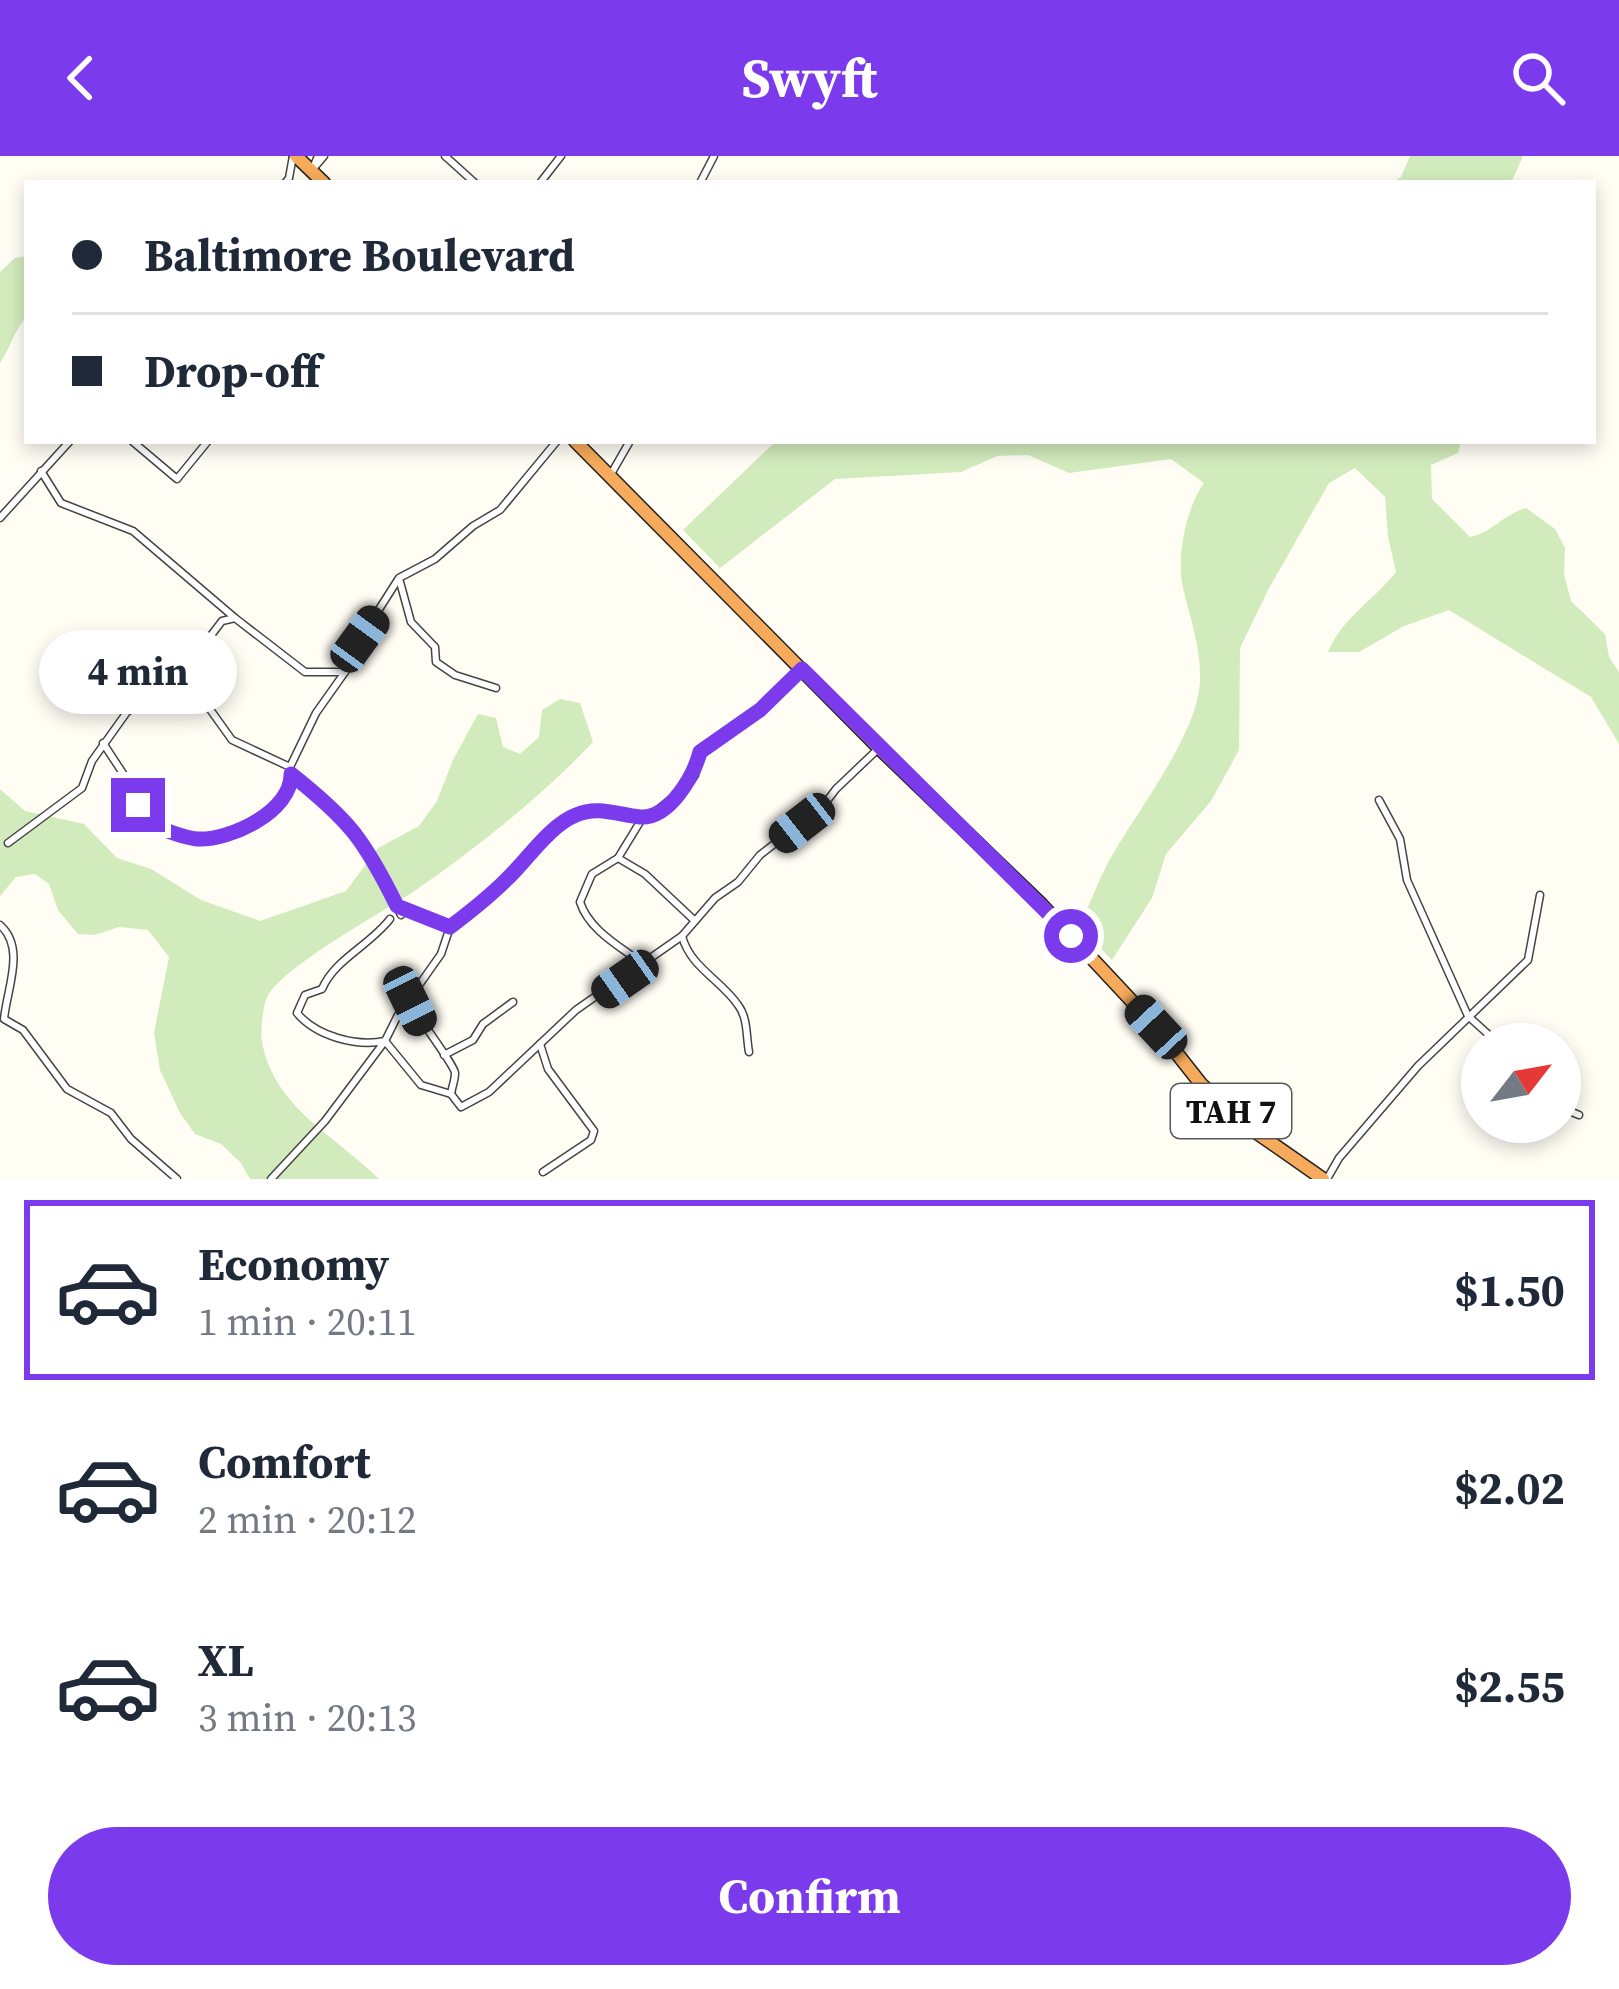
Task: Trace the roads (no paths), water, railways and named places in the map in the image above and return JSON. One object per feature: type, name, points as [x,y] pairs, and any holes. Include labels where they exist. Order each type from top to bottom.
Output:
[{"type":"highway","points":[[295,156],[321,180]]},
{"type":"highway","name":"TAH 7","points":[[578,444],[1042,905],[1156,1027],[1201,1084],[1250,1128],[1325,1179]]},
{"type":"street","points":[[312,170],[321,156]]},
{"type":"street","points":[[446,156],[472,180]]},
{"type":"street","points":[[704,156],[707,172]]},
{"type":"street","points":[[702,180],[714,156]]},
{"type":"street","points":[[0,518],[67,444]]},
{"type":"street","points":[[136,444],[177,478],[205,444]]},
{"type":"street","points":[[103,743],[126,778],[142,820],[201,839],[272,814],[286,796],[291,771],[316,712],[399,578],[435,559],[500,510],[555,444]]},
{"type":"street","points":[[610,476],[628,444]]},
{"type":"street","points":[[41,471],[61,503],[133,531],[304,672],[345,672]]},
{"type":"street","points":[[399,578],[411,622],[435,647],[436,662],[455,675],[496,688]]},
{"type":"street","points":[[8,843],[82,788],[103,743],[117,731],[127,712],[184,672],[223,621],[235,618]]},
{"type":"street","points":[[642,963],[584,915],[580,902],[592,874],[618,858],[643,818],[687,786],[695,776],[700,752],[760,710],[802,669]]},
{"type":"street","points":[[184,672],[232,740],[291,771],[357,832],[399,910],[450,927]]},
{"type":"street","points":[[385,1041],[421,1085],[451,1094],[461,1107],[489,1092],[576,1010],[682,937],[715,898],[823,806],[879,748]]},
{"type":"street","points":[[1379,800],[1400,839],[1407,880],[1468,1016],[1476,1023]]},
{"type":"street","points":[[271,1179],[325,1121],[385,1041],[441,954],[450,927],[485,900],[572,815],[610,811],[643,818]]},
{"type":"street","points":[[618,858],[645,874],[695,921]]},
{"type":"street","points":[[1325,1179],[1355,1137],[1468,1016],[1528,960],[1540,895]]},
{"type":"street","points":[[385,1041],[365,1046],[346,1043],[297,1013],[305,994],[322,989],[331,968],[362,949],[390,919]]},
{"type":"street","points":[[0,925],[13,940],[14,962],[4,1018],[23,1030],[68,1089],[111,1113],[177,1179]]},
{"type":"street","points":[[682,937],[686,952],[738,1004],[746,1020],[749,1052]]},
{"type":"street","points":[[410,1001],[454,1073],[451,1094]]},
{"type":"street","points":[[444,1055],[473,1040],[483,1024],[513,1002]]},
{"type":"street","points":[[540,1045],[548,1069],[594,1131],[591,1141],[543,1172]]}]
